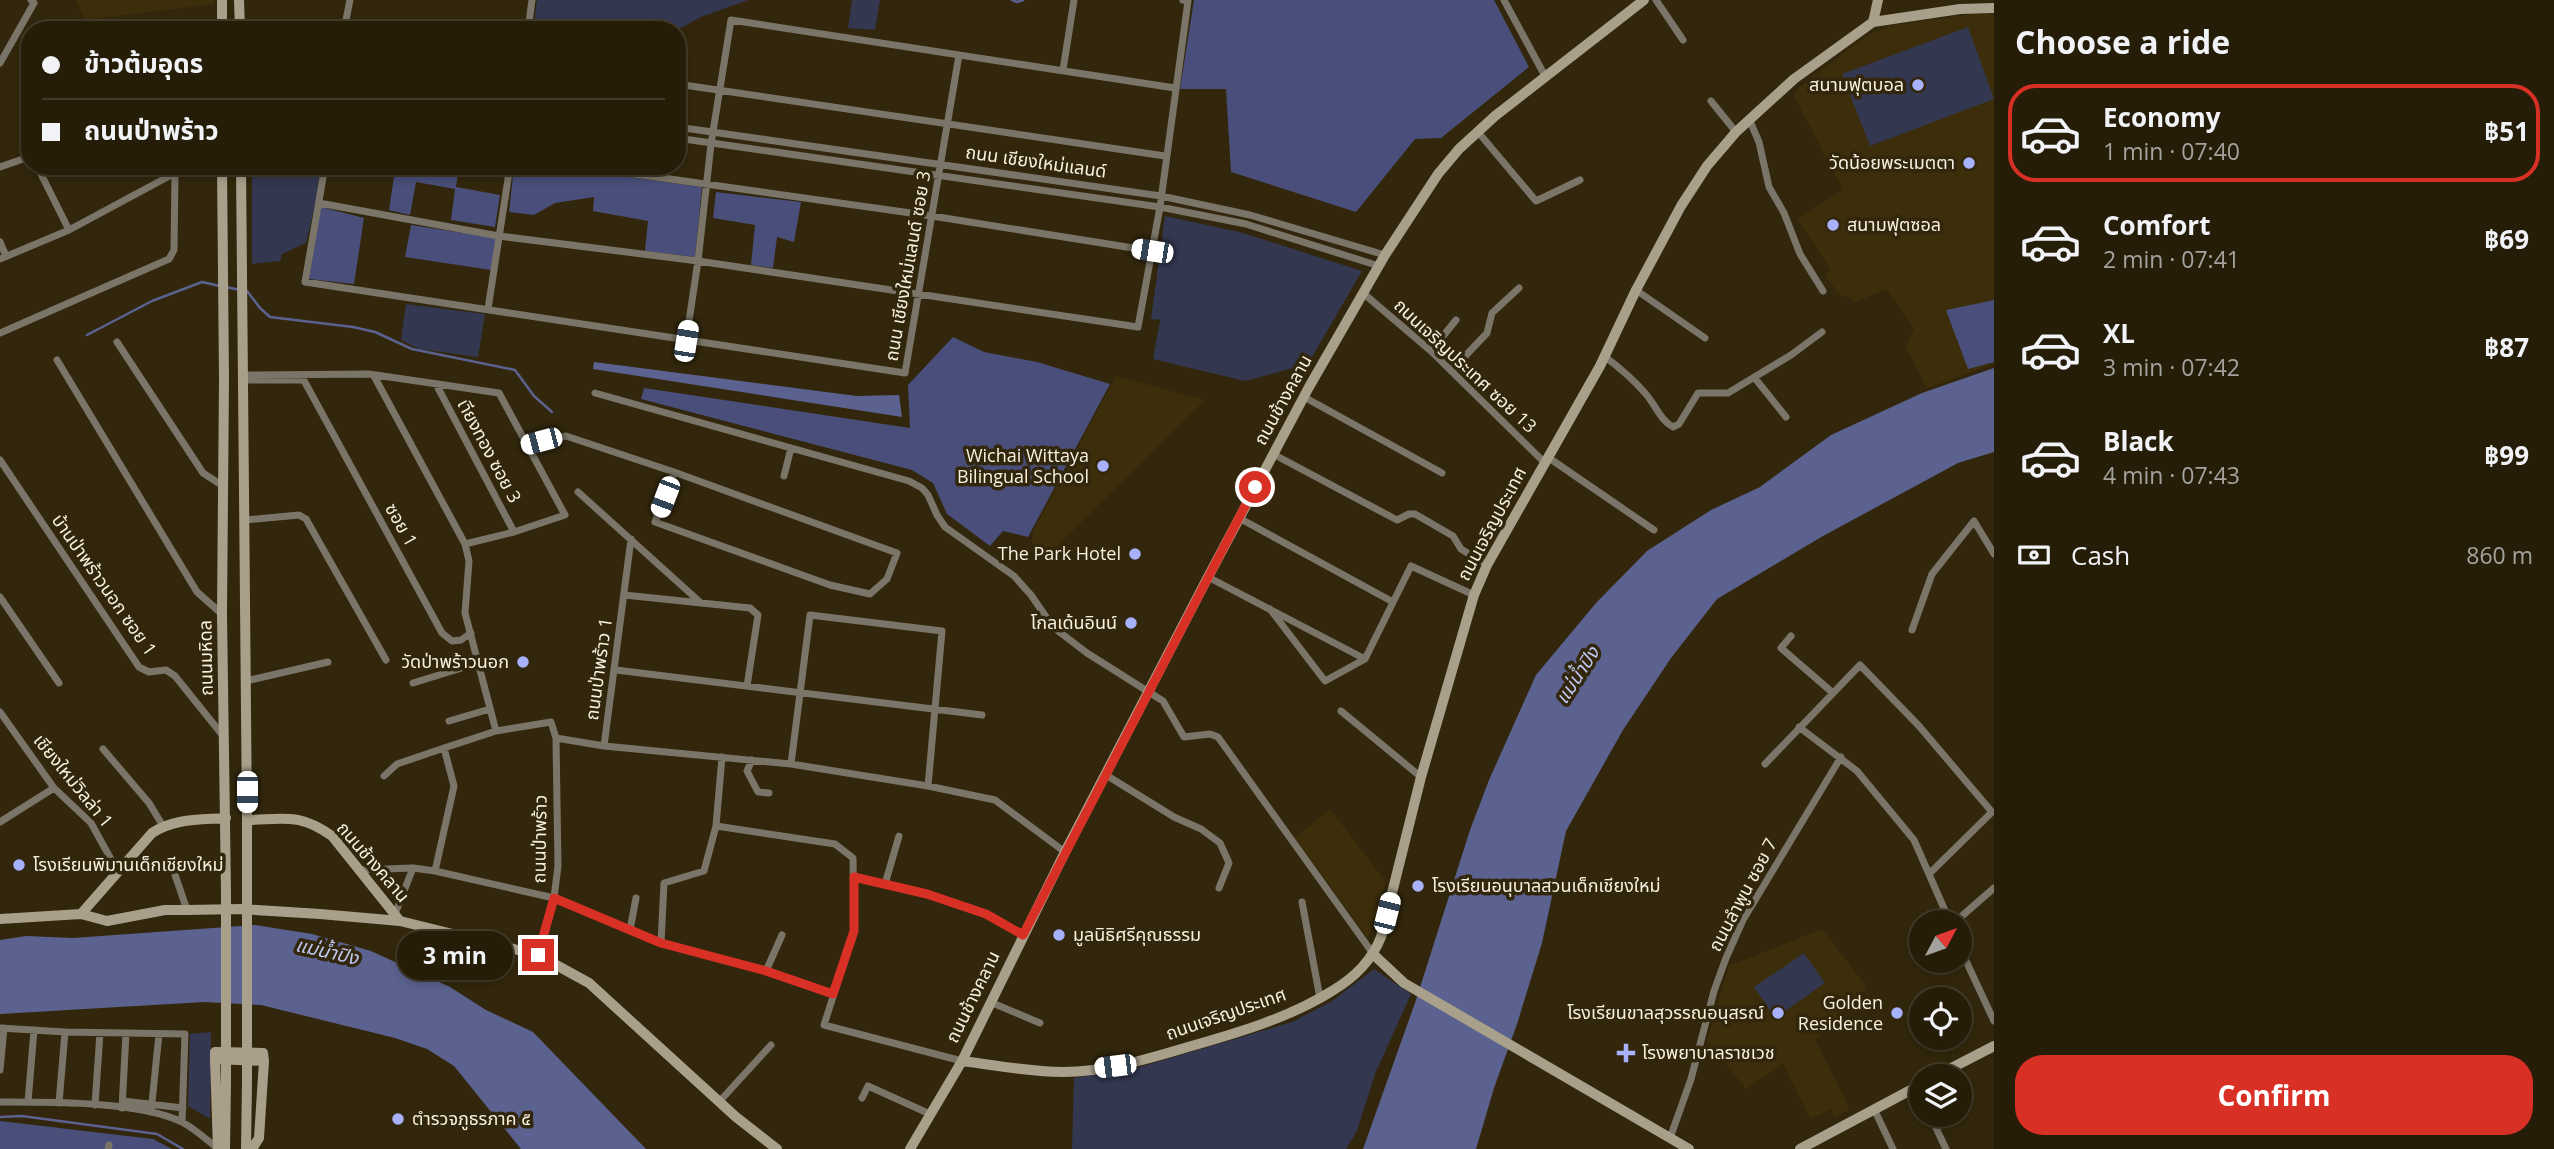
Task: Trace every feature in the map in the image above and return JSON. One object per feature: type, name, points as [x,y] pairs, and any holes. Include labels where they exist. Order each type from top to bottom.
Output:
[{"type":"street","points":[[222,0],[222,21]]},
{"type":"street","points":[[239,0],[240,21]]},
{"type":"street","points":[[346,21],[350,0]]},
{"type":"street","points":[[529,21],[532,0]]},
{"type":"street","points":[[1063,71],[1074,0]]},
{"type":"street","points":[[320,203],[499,236],[698,261],[1138,327],[1160,207],[1186,0]]},
{"type":"street","points":[[1504,0],[1545,76]]},
{"type":"street","name":"ถนนช้างคลาน","points":[[910,1149],[962,1062],[1065,852],[1273,454],[1385,255],[1438,174],[1478,132],[1545,76],[1644,0]]},
{"type":"street","points":[[1656,0],[1683,40]]},
{"type":"street","points":[[1873,22],[1878,0]]},
{"type":"street","points":[[23,21],[33,2]]},
{"type":"street","name":"ถนนเจริญประเทศ","points":[[962,1062],[1063,1072],[1115,1066],[1222,1038],[1291,1013],[1320,998],[1355,974],[1374,955],[1381,937],[1421,777],[1474,595],[1487,565],[1604,356],[1681,206],[1707,166],[1749,119],[1794,79],[1873,22],[1971,8],[1994,8]]},
{"type":"street","points":[[324,175],[305,282],[686,341],[711,144],[731,20],[1175,88]]},
{"type":"street","points":[[0,63],[21,24]]},
{"type":"street","name":"ถนน เชียงใหม่แลนด์ ซอย 3","points":[[686,341],[905,373],[959,55]]},
{"type":"street","points":[[686,85],[1165,156]]},
{"type":"street","points":[[1711,101],[1736,132]]},
{"type":"street","points":[[1749,119],[1759,142],[1769,187],[1784,213],[1800,254],[1823,291]]},
{"type":"street","name":"ถนน เชียงใหม่แลนด์","points":[[686,128],[1161,196],[1250,215],[1385,255]]},
{"type":"street","points":[[1478,132],[1536,201],[1580,180]]},
{"type":"street","name":"ถนน เชียงใหม่แลนด์","points":[[686,140],[1160,207],[1246,224],[1379,266]]},
{"type":"street","points":[[0,167],[21,160]]},
{"type":"street","points":[[42,175],[69,230]]},
{"type":"street","points":[[0,242],[3,258],[69,230],[171,175]]},
{"type":"street","points":[[0,333],[169,258],[174,250],[175,175]]},
{"type":"street","name":"ถนนมหิดล","points":[[222,175],[225,1149]]},
{"type":"street","points":[[241,175],[247,820],[246,1149]]},
{"type":"street","points":[[488,309],[509,175]]},
{"type":"street","points":[[642,175],[932,216],[1152,251]]},
{"type":"street","points":[[1451,371],[1487,333],[1492,313],[1518,288]]},
{"type":"street","points":[[1636,290],[1704,338]]},
{"type":"street","name":"ถนนเจริญประเทศ ซอย 13","points":[[1363,293],[1431,351],[1547,461],[1654,530]]},
{"type":"street","points":[[1431,351],[1456,320]]},
{"type":"street","points":[[1604,356],[1628,374],[1647,395],[1666,423],[1673,427],[1679,424],[1698,393],[1725,394],[1791,355],[1822,332]]},
{"type":"street","points":[[117,342],[203,473],[223,486]]},
{"type":"street","points":[[57,360],[197,592],[222,614]]},
{"type":"street","points":[[244,377],[370,379],[374,376],[499,393],[565,515],[514,532],[465,544]]},
{"type":"street","points":[[374,376],[465,544],[470,561],[464,613],[496,732],[397,764],[384,776]]},
{"type":"street","name":"ซอย 1","points":[[302,377],[442,632],[452,641],[461,640],[471,633]]},
{"type":"street","points":[[1754,377],[1786,417]]},
{"type":"street","name":"เาียงทอง ซอย 3","points":[[436,384],[514,532]]},
{"type":"street","points":[[595,393],[909,481],[922,488],[941,522],[1014,576],[1053,627],[1087,653],[1150,691],[1168,706],[1184,737],[1210,734],[1217,737],[1374,955],[1404,983],[1689,1149]]},
{"type":"street","points":[[1304,397],[1442,473]]},
{"type":"street","points":[[526,445],[566,436],[674,472],[897,553],[887,579],[870,594],[830,585],[655,522],[674,472]]},
{"type":"street","points":[[784,476],[791,448]]},
{"type":"street","points":[[1273,454],[1397,520],[1415,514],[1453,536],[1461,549],[1487,565]]},
{"type":"street","name":"บ้านป่าพร้าวนอก ซอย 1","points":[[0,460],[139,667],[149,672],[166,670],[175,676],[224,737]]},
{"type":"street","points":[[578,492],[702,604]]},
{"type":"street","points":[[245,520],[299,515],[306,519],[386,660]]},
{"type":"street","points":[[1239,518],[1393,602]]},
{"type":"street","points":[[1913,630],[1932,574],[1974,521],[1994,554]]},
{"type":"street","name":"ถนนป่าพร้าว 1","points":[[604,746],[631,539]]},
{"type":"street","points":[[1270,609],[1325,681],[1365,659],[1411,566],[1474,595]]},
{"type":"street","points":[[1208,577],[1365,659]]},
{"type":"street","points":[[624,595],[750,608],[758,615],[747,686]]},
{"type":"street","points":[[0,597],[59,683]]},
{"type":"street","points":[[791,764],[810,615],[942,631],[928,786]]},
{"type":"street","points":[[1791,636],[1781,648],[1833,693]]},
{"type":"street","points":[[246,681],[328,662]]},
{"type":"street","points":[[413,683],[478,663]]},
{"type":"street","points":[[1765,764],[1860,665],[1919,726],[1992,812],[1930,873]]},
{"type":"street","points":[[616,670],[982,715]]},
{"type":"street","points":[[449,721],[490,709]]},
{"type":"street","points":[[1341,711],[1421,777]]},
{"type":"street","name":"เชียงใหม่วิลล่า 1","points":[[0,712],[54,788],[91,823],[118,872]]},
{"type":"street","name":"ถนนป่าพร้าว","points":[[496,732],[551,722],[556,738],[558,866],[554,898],[538,955]]},
{"type":"street","points":[[1799,727],[1857,771],[1914,840],[1947,910]]},
{"type":"street","points":[[556,738],[604,746],[791,764],[928,786],[995,800],[1065,852]]},
{"type":"street","points":[[435,871],[454,786],[444,748]]},
{"type":"street","points":[[103,749],[149,803],[163,826]]},
{"type":"street","points":[[661,943],[664,883],[705,871],[716,826],[722,757]]},
{"type":"street","name":"ถนนลำพูน ซอย 7","points":[[1670,1138],[1691,1079],[1714,990],[1743,920],[1841,757]]},
{"type":"street","points":[[752,760],[747,771],[751,779],[758,792],[769,793]]},
{"type":"street","points":[[1105,775],[1174,817],[1201,829],[1220,843],[1229,863],[1219,888]]},
{"type":"street","points":[[0,822],[54,788]]},
{"type":"street","points":[[82,914],[143,842],[163,826],[181,821],[226,818]]},
{"type":"street","name":"ถนนช้างคลาน","points":[[247,820],[301,818],[332,836],[398,917],[538,955],[589,983],[719,1102],[777,1149]]},
{"type":"street","points":[[716,826],[835,844],[853,858],[854,931],[824,1025],[962,1062]]},
{"type":"street","points":[[884,884],[900,836]]},
{"type":"street","points":[[171,863],[187,910]]},
{"type":"street","points":[[0,919],[82,914],[107,921],[165,910],[240,909],[398,917],[413,868]]},
{"type":"street","points":[[359,870],[413,868],[435,871],[554,898],[661,943],[766,971],[833,994]]},
{"type":"street","points":[[854,877],[927,894],[986,914],[1023,935]]},
{"type":"street","points":[[1967,910],[1994,888]]},
{"type":"street","points":[[630,930],[636,898]]},
{"type":"street","points":[[1302,902],[1320,998]]},
{"type":"street","points":[[766,971],[782,935]]},
{"type":"street","points":[[1972,973],[1994,1021]]},
{"type":"street","points":[[990,1002],[1040,1023]]},
{"type":"street","points":[[0,1070],[2,1028],[186,1034],[182,1122]]},
{"type":"street","points":[[27,1102],[34,1030]]},
{"type":"street","points":[[59,1103],[65,1032]]},
{"type":"street","points":[[95,1104],[100,1032]]},
{"type":"street","points":[[122,1105],[126,1033]]},
{"type":"street","points":[[151,1108],[159,1034]]},
{"type":"street","points":[[719,1102],[771,1045]]},
{"type":"street","points":[[1959,1064],[1994,1046]]},
{"type":"street","points":[[217,1149],[215,1059],[264,1061],[259,1138],[252,1149]]},
{"type":"street","points":[[862,1098],[868,1086],[930,1114]]},
{"type":"street","points":[[1800,1149],[1874,1109],[1909,1094]]},
{"type":"street","points":[[0,1102],[183,1108]]},
{"type":"street","points":[[151,1108],[182,1122],[217,1149]]},
{"type":"street","points":[[1874,1109],[1893,1149]]},
{"type":"street","points":[[1936,1127],[1946,1149]]},
{"type":"shaded area","points":[[76,0],[214,0],[214,4],[85,20]]},
{"type":"shaded area","points":[[537,0],[748,0],[686,25],[686,21],[534,21]]},
{"type":"shaded area","points":[[852,0],[880,0],[875,30],[848,28]]},
{"type":"shaded area","points":[[1194,0],[1494,0],[1529,67],[1441,138],[1415,139],[1356,212],[1231,172],[1226,89],[1180,89]]},
{"type":"shaded area","points":[[1973,14],[1994,14],[1994,364],[1927,388],[1906,347],[1914,328],[1886,289],[1854,303],[1847,294],[1842,298],[1825,275],[1831,270],[1797,219],[1843,190],[1794,96],[1796,90],[1868,35],[1889,26]]},
{"type":"shaded area","name":"สนามฟุตบอล","points":[[1968,27],[1994,99],[1870,146],[1842,74]]},
{"type":"shaded area","points":[[252,175],[320,175],[306,243],[282,254],[280,261],[252,264]]},
{"type":"shaded area","points":[[380,175],[458,175],[456,187],[500,195],[495,227],[451,220],[455,189],[416,182],[410,215],[389,210],[394,177]]},
{"type":"shaded area","points":[[513,175],[615,175],[702,187],[695,257],[645,251],[648,221],[593,211],[594,197],[555,203],[534,215],[509,212]]},
{"type":"shaded area","points":[[716,192],[801,202],[794,242],[777,237],[773,268],[751,265],[755,225],[713,218]]},
{"type":"shaded area","points":[[321,207],[364,218],[354,284],[309,279]]},
{"type":"shaded area","points":[[1165,216],[1240,232],[1362,271],[1308,364],[1245,381],[1153,359],[1160,320],[1151,319]]},
{"type":"shaded area","points":[[411,225],[496,238],[491,270],[405,257]]},
{"type":"shaded area","points":[[1994,300],[1994,362],[1968,369],[1946,310]]},
{"type":"shaded area","points":[[406,304],[485,314],[478,357],[419,349],[401,340]]},
{"type":"shaded area","points":[[953,337],[984,352],[1037,362],[1110,384],[1028,537],[1003,531],[990,546],[947,514],[933,483],[912,470],[641,399],[644,388],[910,428],[908,385]]},
{"type":"shaded area","name":"Wichai Wittaya Bilingual School","points":[[1116,376],[1205,400],[1044,559],[1032,550],[1033,531]]},
{"type":"shaded area","points":[[1330,809],[1386,882],[1368,938],[1295,838]]},
{"type":"shaded area","name":"โรงเรียนขาลสุวรรณอนุสรณ์","points":[[1822,929],[1867,987],[1815,1040],[1850,1109],[1835,1117],[1831,1109],[1811,1119],[1783,1064],[1746,1089],[1707,1040],[1729,966]]},
{"type":"shaded area","points":[[1804,953],[1825,983],[1775,1018],[1754,987]]},
{"type":"shaded area","points":[[1374,969],[1411,994],[1375,1074],[1357,1131],[1346,1149],[1072,1149],[1074,1078],[1140,1067],[1292,1022],[1332,1001]]},
{"type":"shaded area","points":[[211,1032],[210,1119],[188,1106],[190,1034]]},
{"type":"shaded area","points":[[0,1121],[153,1139],[172,1149],[0,1149]]},
{"type":"water","points":[[594,362],[857,396],[899,395],[902,417],[593,369]]},
{"type":"water","name":"แม่น้ำปิง","points":[[1994,368],[1994,452],[1958,463],[1823,536],[1717,599],[1671,658],[1623,730],[1566,831],[1542,943],[1476,1149],[1363,1149],[1416,1000],[1470,830],[1489,780],[1536,675],[1596,603],[1647,551],[1711,510],[1760,487],[1831,435],[1922,393]]},
{"type":"water","name":"แม่น้ำปิง","points":[[255,925],[312,934],[371,951],[450,987],[486,1010],[533,1032],[646,1149],[521,1149],[454,1066],[427,1049],[395,1038],[261,1005],[204,1002],[0,1014],[0,940],[26,936],[73,938]]},
{"type":"waterway","points":[[1012,0],[1023,0]]},
{"type":"waterway","points":[[87,335],[152,301],[202,282],[220,286]]},
{"type":"waterway","points":[[226,287],[240,290]]},
{"type":"waterway","points":[[247,291],[270,317],[353,327],[375,332],[412,349],[515,370],[534,396],[552,412]]},
{"type":"waterway","points":[[0,1117],[22,1116],[157,1134],[183,1149]]},
{"type":"place","name":"สนามฟุตบอล","points":[[1918,85]]},
{"type":"place","name":"วัดน้อยพระเมตตา","points":[[1969,163]]},
{"type":"place","name":"สนามฟุตซอล","points":[[1833,225]]},
{"type":"place","name":"Wichai Wittaya Bilingual School","points":[[1103,466]]},
{"type":"place","name":"The Park Hotel","points":[[1135,554]]},
{"type":"place","name":"โกลเด้นอินน์","points":[[1131,623]]},
{"type":"place","name":"วัดป่าพร้าวนอก","points":[[523,662]]},
{"type":"place","name":"โรงเรียนพิมานเด็กเชียงใหม่","points":[[19,865]]},
{"type":"place","name":"โรงเรียนอนุบาลสวนเด็กเชียงใหม่","points":[[1418,886]]},
{"type":"place","name":"มูลนิธิศรีคุณธรรม","points":[[1059,935]]},
{"type":"place","name":"โรงเรียนขาลสุวรรณอนุสรณ์","points":[[1778,1013]]},
{"type":"place","name":"Golden Residence","points":[[1897,1013]]},
{"type":"place","name":"โรงพยาบาลราชเวช","points":[[1626,1053]]},
{"type":"place","name":"ตำรวจภูธรภาค ๕","points":[[398,1119]]},
{"type":"route","points":[[538,955],[554,898],[661,943],[766,971],[833,994],[854,931],[854,877],[927,894],[986,914],[1023,935],[1255,487]]}]
